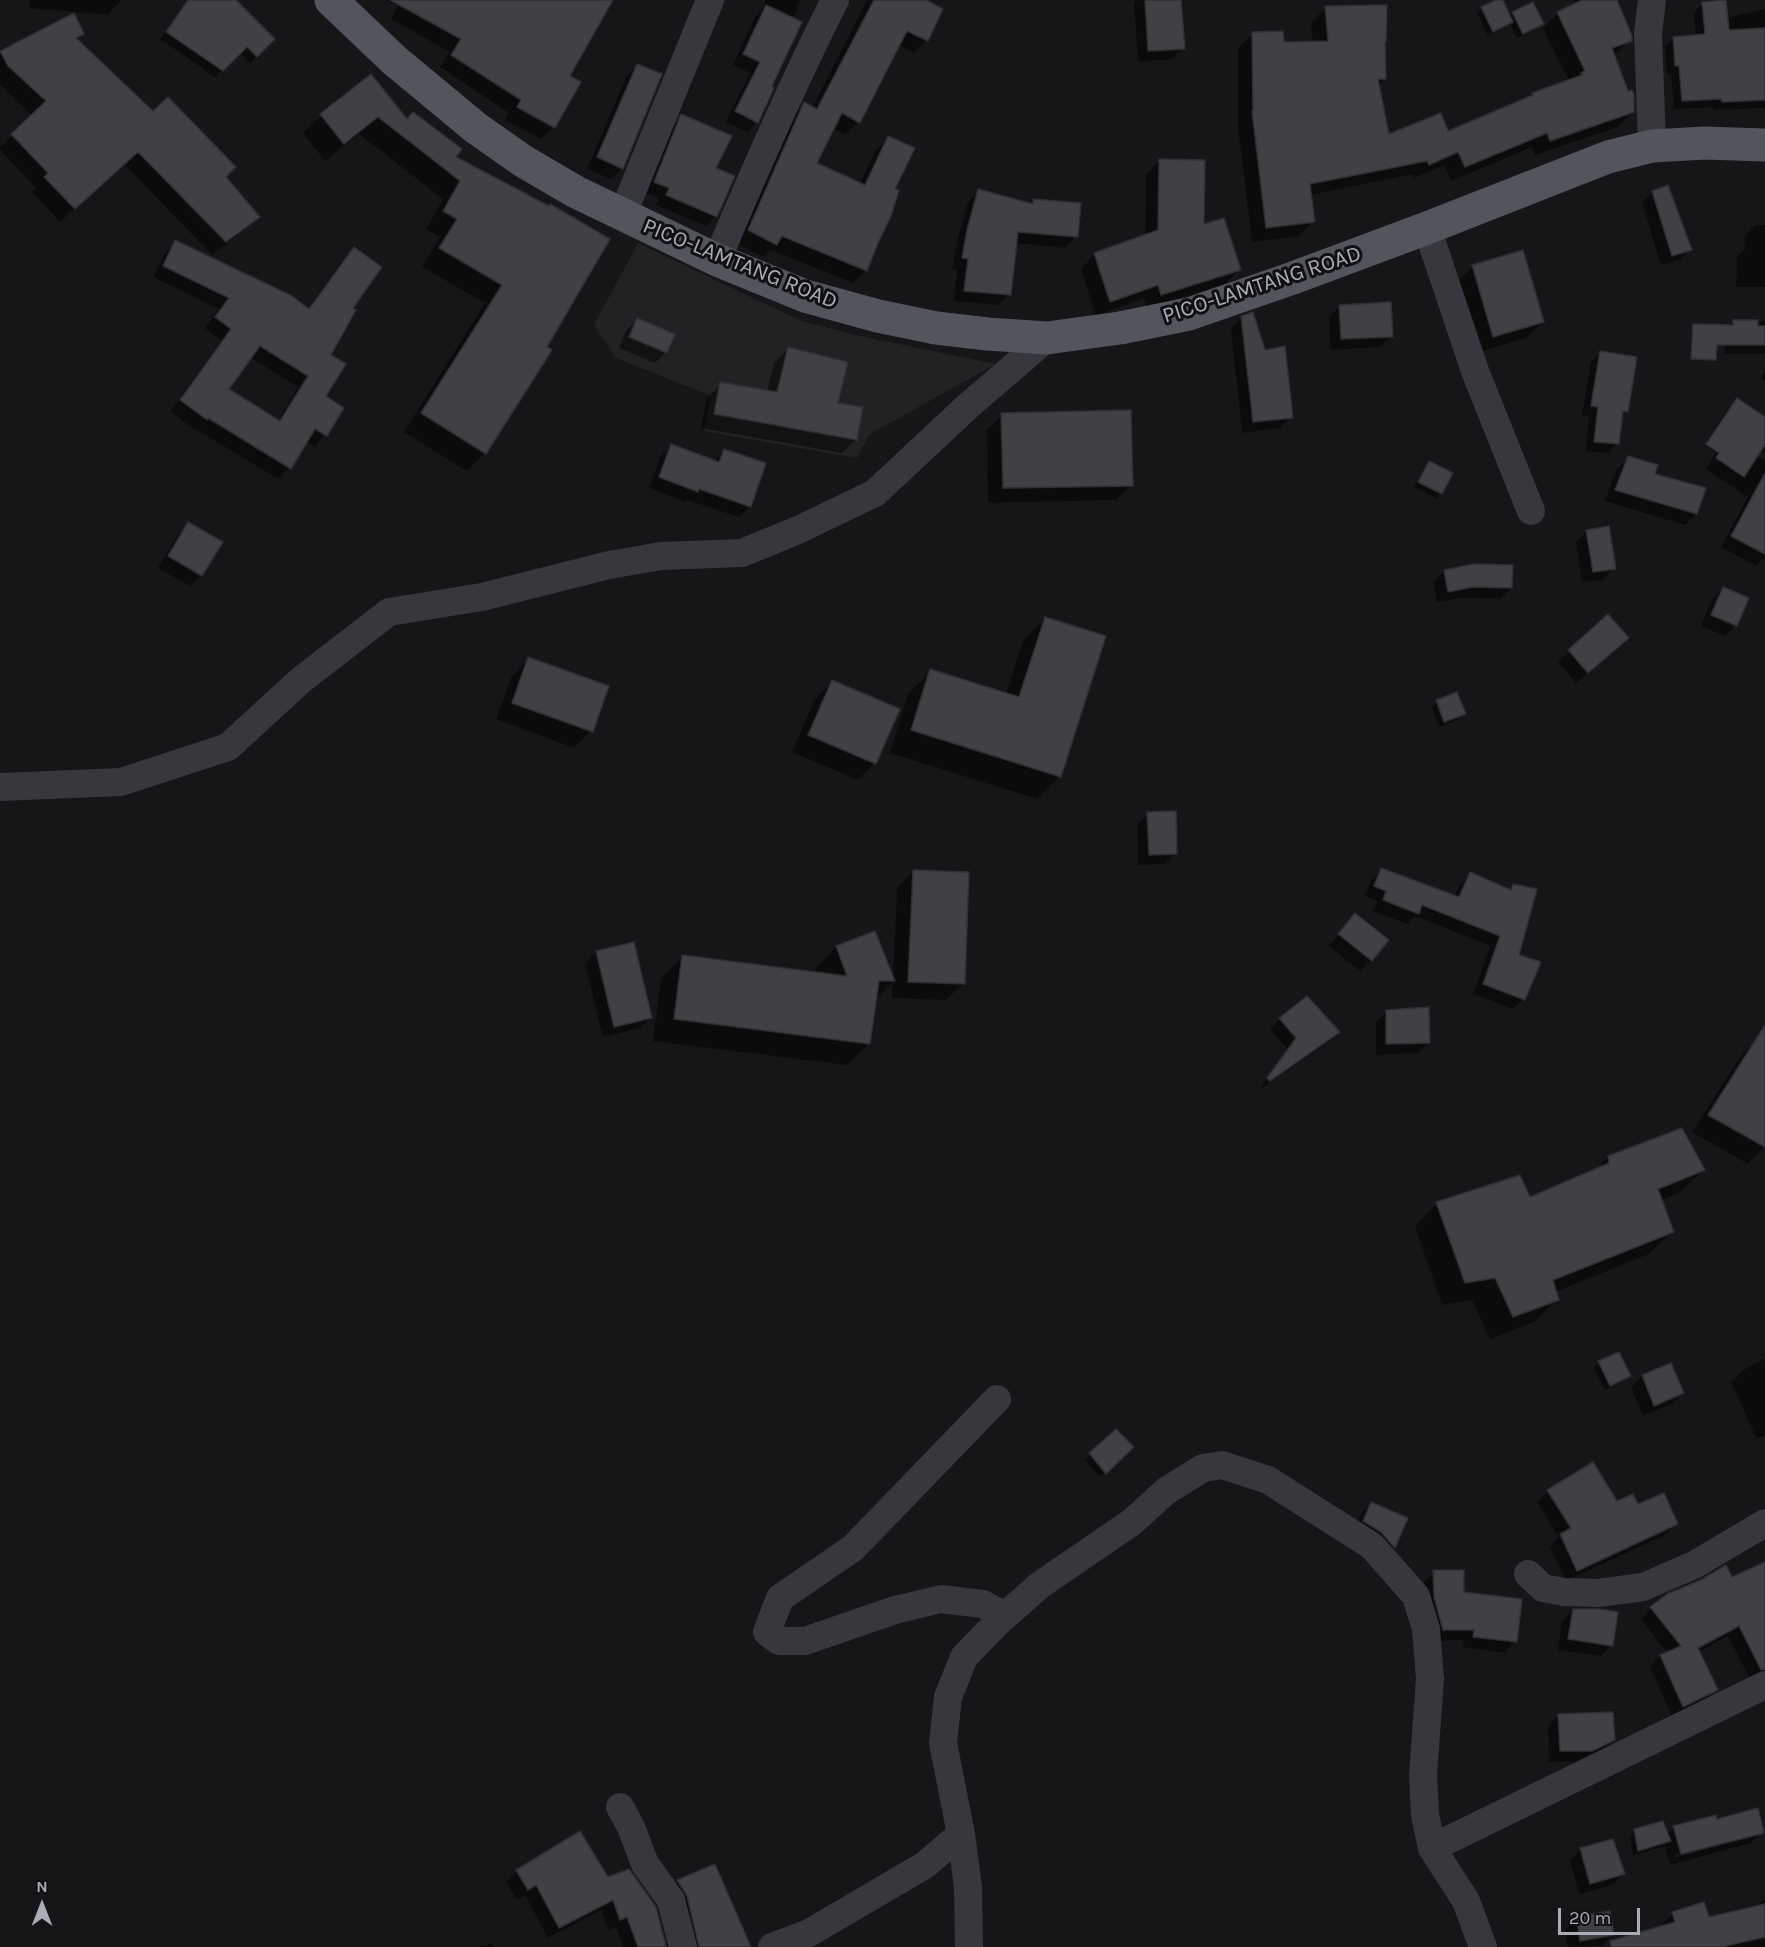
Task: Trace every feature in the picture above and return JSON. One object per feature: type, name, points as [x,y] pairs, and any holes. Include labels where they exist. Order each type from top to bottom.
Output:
[{"type":"main road","name":"PICO-LAMTANG ROAD","points":[[332,0],[394,60],[476,128],[523,161],[576,192],[717,260],[805,296],[878,316],[936,328],[1047,338],[1120,328],[1190,314],[1427,228],[1608,158],[1652,146],[1705,143],[1765,145]]},
{"type":"street","points":[[622,216],[710,0]]},
{"type":"street","points":[[717,260],[760,156],[835,0]]},
{"type":"street","points":[[1633,0],[1640,36],[1636,75],[1650,76]]},
{"type":"street","points":[[1652,0],[1648,33],[1652,146]]},
{"type":"street","points":[[1427,228],[1475,371],[1531,512]]},
{"type":"street","points":[[0,787],[121,782],[228,747],[301,680],[389,612],[482,597],[609,565],[661,556],[742,553],[798,530],[875,493],[960,413],[1047,338]]},
{"type":"street","points":[[997,1399],[854,1548],[780,1598],[767,1632],[779,1641],[804,1641],[894,1610],[941,1599],[983,1604],[1005,1616]]},
{"type":"street","points":[[969,1947],[968,1887],[961,1834],[943,1743],[948,1697],[964,1657],[1040,1585],[1132,1522],[1166,1491],[1203,1468],[1222,1466],[1268,1480],[1372,1546],[1416,1596],[1426,1629],[1430,1679],[1423,1775],[1425,1815],[1432,1848],[1466,1900],[1484,1947]]},
{"type":"street","points":[[1528,1574],[1543,1588],[1564,1592],[1598,1593],[1643,1587],[1694,1565],[1765,1522]]},
{"type":"street","points":[[1432,1848],[1765,1685]]},
{"type":"street","points":[[620,1807],[631,1827],[645,1864],[671,1900],[684,1947]]},
{"type":"street","points":[[772,1947],[809,1933],[925,1865],[961,1834]]},
{"type":"shaded area","points":[[638,243],[801,321],[860,336],[996,364],[870,434],[857,458],[704,431],[711,396],[616,358],[594,325]]},
{"type":"building","points":[[188,0],[236,0],[275,39],[257,57],[247,47],[223,71],[166,32]]},
{"type":"building","points":[[390,0],[613,0],[570,76],[581,82],[555,128],[517,107],[521,100],[451,55],[461,39]]},
{"type":"building","points":[[874,0],[926,0],[943,9],[928,41],[907,31],[860,123],[842,113],[817,163],[865,185],[888,136],[915,148],[895,189],[899,190],[891,216],[867,271],[782,236],[777,245],[748,230],[804,102],[817,109]]},
{"type":"building","points":[[1145,0],[1181,0],[1185,49],[1148,51]]},
{"type":"building","points":[[1496,0],[1503,0],[1513,22],[1493,32],[1481,7]]},
{"type":"building","points":[[1582,0],[1617,0],[1632,41],[1612,48],[1628,91],[1632,90],[1634,94],[1634,112],[1550,141],[1547,133],[1465,167],[1458,152],[1429,165],[1427,161],[1310,184],[1315,222],[1266,228],[1252,111],[1252,32],[1283,31],[1284,42],[1328,41],[1325,6],[1387,5],[1386,79],[1378,79],[1389,134],[1441,113],[1448,131],[1533,95],[1532,93],[1582,75],[1581,73],[1585,71],[1557,12]]},
{"type":"building","points":[[1726,0],[1729,30],[1765,28],[1765,100],[1682,101],[1679,66],[1675,66],[1673,37],[1705,34],[1702,2]]},
{"type":"building","points":[[1533,2],[1544,24],[1523,34],[1512,12]]},
{"type":"building","points":[[766,5],[802,22],[772,86],[774,88],[758,123],[735,111],[760,62],[743,54]]},
{"type":"building","points":[[74,13],[84,34],[76,38],[153,111],[168,97],[236,167],[226,177],[260,217],[226,242],[138,152],[75,209],[44,177],[48,173],[11,134],[46,101],[8,66],[0,51]]},
{"type":"building","points":[[637,64],[662,74],[623,169],[597,157]]},
{"type":"building","points":[[371,74],[407,119],[413,112],[462,149],[456,157],[549,206],[550,204],[610,239],[547,347],[552,350],[486,454],[421,413],[502,285],[439,248],[457,219],[443,211],[460,181],[378,117],[344,144],[320,114]]},
{"type":"building","points":[[681,114],[732,136],[716,168],[735,176],[717,217],[666,195],[669,188],[654,182]]},
{"type":"building","points":[[1159,159],[1205,160],[1204,224],[1224,218],[1241,270],[1161,295],[1158,285],[1110,302],[1094,253],[1158,230]]},
{"type":"building","points":[[1668,185],[1692,250],[1672,256],[1652,191]]},
{"type":"building","points":[[978,189],[1033,204],[1033,199],[1081,203],[1078,237],[1018,232],[1011,295],[964,291],[968,259],[962,258]]},
{"type":"building","points":[[175,240],[292,296],[309,309],[354,247],[382,267],[353,308],[356,310],[331,355],[346,364],[326,396],[344,408],[327,436],[315,429],[291,469],[208,418],[207,420],[180,400],[231,329],[215,317],[229,298],[163,266]],"holes":[[[260,346],[308,376],[280,421],[229,389]]]},
{"type":"building","points":[[1523,250],[1544,322],[1493,337],[1472,265]]},
{"type":"building","points":[[1391,302],[1393,337],[1341,339],[1339,305]]},
{"type":"building","points":[[1253,312],[1265,350],[1285,346],[1293,418],[1253,422],[1241,316]]},
{"type":"building","points":[[637,318],[675,334],[667,353],[629,337]]},
{"type":"building","points":[[1733,320],[1758,320],[1758,326],[1765,326],[1765,345],[1717,345],[1716,360],[1691,359],[1693,324],[1733,325]]},
{"type":"building","points":[[788,347],[848,362],[838,403],[863,407],[857,440],[714,414],[720,382],[777,392]]},
{"type":"building","points":[[1600,351],[1637,357],[1628,412],[1623,411],[1619,444],[1594,442],[1598,407],[1591,406]]},
{"type":"building","points":[[1737,398],[1765,417],[1765,445],[1744,477],[1716,458],[1719,453],[1706,444]]},
{"type":"building","points":[[1131,410],[1133,486],[1003,488],[1001,413]]},
{"type":"building","points":[[671,444],[719,462],[724,449],[766,463],[751,507],[699,489],[698,492],[659,477]]},
{"type":"building","points":[[1628,456],[1658,465],[1655,474],[1706,488],[1697,514],[1615,490]]},
{"type":"building","points":[[1429,461],[1453,473],[1442,494],[1418,482]]},
{"type":"building","points":[[1765,473],[1765,554],[1731,536]]},
{"type":"building","points":[[188,522],[223,542],[202,576],[168,556]]},
{"type":"building","points":[[1609,526],[1616,569],[1593,572],[1586,530]]},
{"type":"building","points":[[1474,564],[1513,565],[1512,588],[1473,587],[1448,592],[1444,570]]},
{"type":"building","points":[[1723,587],[1749,598],[1737,626],[1711,615]]},
{"type":"building","points":[[1608,614],[1629,638],[1588,673],[1568,650]]},
{"type":"building","points":[[1045,617],[1106,636],[1061,777],[911,730],[930,669],[1019,697]]},
{"type":"building","points":[[528,657],[609,686],[593,732],[512,703]]},
{"type":"building","points":[[832,680],[900,709],[876,764],[808,735]]},
{"type":"building","points":[[1457,692],[1466,714],[1444,722],[1436,700]]},
{"type":"building","points":[[1176,811],[1177,854],[1149,855],[1147,812]]},
{"type":"building","points":[[1381,868],[1459,897],[1470,872],[1511,890],[1513,884],[1537,889],[1519,955],[1541,962],[1525,1000],[1483,984],[1500,936],[1422,905],[1419,914],[1383,900],[1386,891],[1374,886]]},
{"type":"building","points":[[913,870],[969,872],[965,984],[908,982]]},
{"type":"building","points":[[1355,913],[1389,940],[1372,961],[1338,934]]},
{"type":"building","points":[[875,931],[895,981],[879,981],[870,1044],[674,1019],[682,955],[847,976],[836,946]]},
{"type":"building","points":[[634,942],[652,1018],[614,1027],[596,951]]},
{"type":"building","points":[[1307,996],[1340,1032],[1270,1081],[1267,1078],[1296,1038],[1279,1018]]},
{"type":"building","points":[[1429,1007],[1430,1043],[1386,1044],[1386,1010]]},
{"type":"building","points":[[1765,1025],[1765,1147],[1708,1115]]},
{"type":"building","points":[[1682,1128],[1705,1170],[1658,1189],[1674,1232],[1553,1280],[1559,1300],[1513,1317],[1495,1278],[1465,1283],[1436,1202],[1520,1175],[1530,1197],[1609,1163],[1608,1156]]},
{"type":"building","points":[[1619,1352],[1631,1376],[1610,1386],[1598,1361]]},
{"type":"building","points":[[1671,1363],[1684,1393],[1654,1406],[1642,1375]]},
{"type":"building","points":[[1116,1429],[1134,1447],[1106,1474],[1089,1453]]},
{"type":"building","points":[[1593,1462],[1617,1501],[1633,1494],[1638,1504],[1664,1493],[1678,1524],[1577,1571],[1560,1534],[1571,1528],[1547,1490]]},
{"type":"building","points":[[1371,1502],[1408,1518],[1395,1548],[1381,1532],[1363,1521]]},
{"type":"building","points":[[1765,1562],[1765,1669],[1761,1670],[1739,1626],[1698,1648],[1718,1690],[1683,1707],[1660,1655],[1681,1646],[1650,1607],[1667,1594],[1701,1580],[1726,1565],[1732,1577]]},
{"type":"building","points":[[1433,1570],[1464,1570],[1464,1592],[1522,1599],[1517,1642],[1473,1637],[1474,1630],[1443,1630],[1434,1597]]},
{"type":"building","points":[[1573,1609],[1618,1612],[1613,1646],[1568,1639]]},
{"type":"building","points":[[1613,1712],[1615,1740],[1592,1751],[1560,1751],[1558,1714]]},
{"type":"building","points":[[1758,1808],[1764,1833],[1681,1854],[1673,1826],[1716,1815],[1717,1819]]},
{"type":"building","points":[[1663,1821],[1671,1841],[1638,1851],[1634,1829]]},
{"type":"building","points":[[580,1831],[608,1877],[629,1869],[656,1907],[666,1947],[638,1947],[627,1917],[620,1920],[613,1900],[559,1928],[536,1885],[528,1890],[516,1870]]},
{"type":"building","points":[[1613,1839],[1625,1874],[1590,1884],[1580,1848]]},
{"type":"building","points":[[715,1864],[751,1947],[699,1947],[687,1896],[677,1880]]},
{"type":"building","points":[[1704,1902],[1709,1917],[1765,1904],[1765,1937],[1722,1947],[1611,1947],[1610,1941],[1675,1922],[1672,1912]]},
{"type":"building","points":[[1610,1911],[1614,1935],[1580,1941],[1576,1917]]}]
